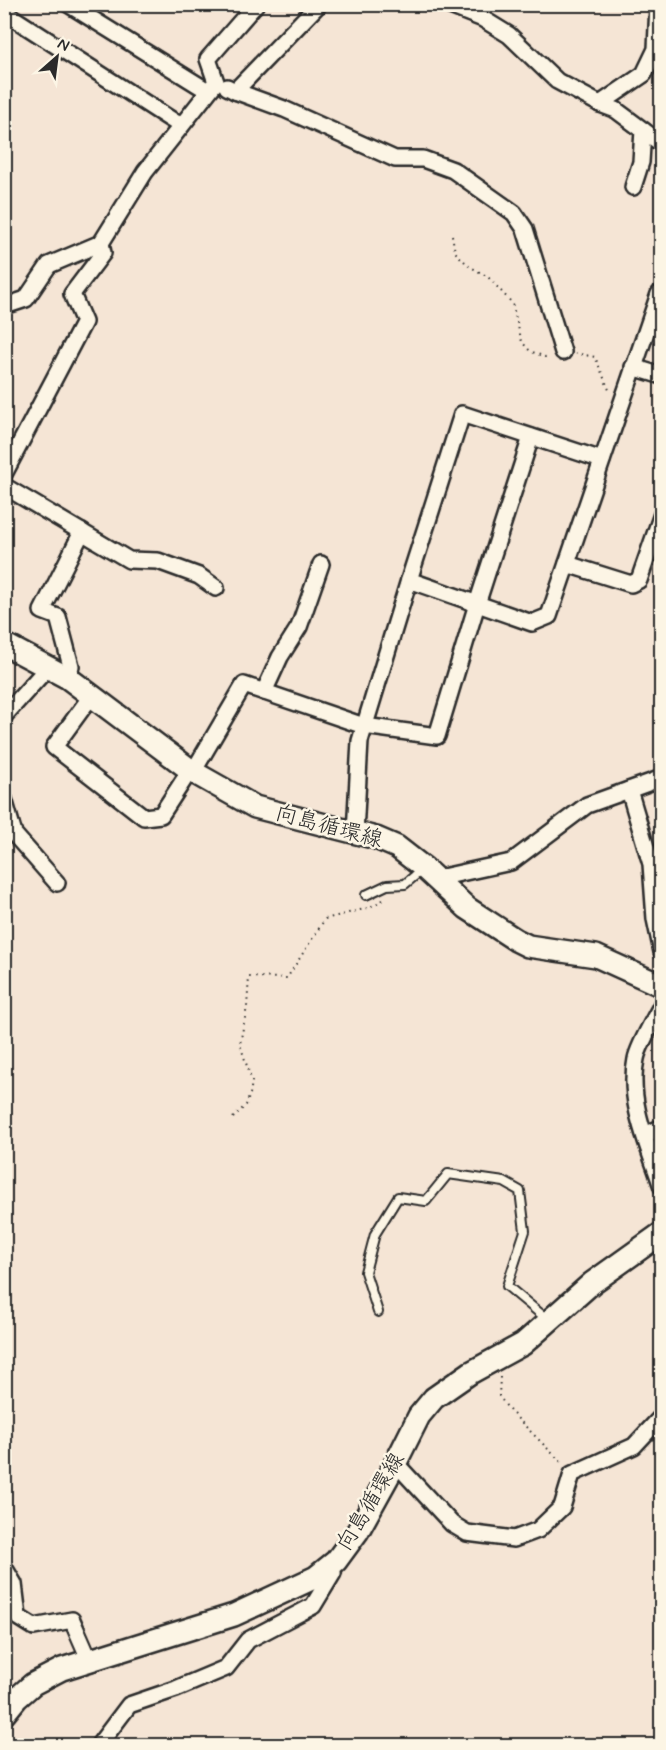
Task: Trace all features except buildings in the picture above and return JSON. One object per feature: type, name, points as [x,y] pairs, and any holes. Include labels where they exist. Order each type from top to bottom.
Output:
[{"type":"main road","name":"向島循環線","points":[[4,644],[68,678],[194,772],[255,807],[355,832],[397,847],[467,908],[522,943],[528,946],[596,956],[662,986]]},
{"type":"main road","name":"向島循環線","points":[[4,1714],[33,1684],[62,1669],[234,1615],[316,1577],[336,1561],[358,1531],[419,1416],[434,1398],[470,1373],[524,1344],[592,1283],[662,1233]]},
{"type":"street","points":[[69,4],[212,87],[235,91],[284,109],[395,159],[423,159],[453,170],[514,213],[525,229],[563,352]]},
{"type":"street","points":[[4,303],[11,304],[26,299],[49,265],[102,243],[146,172],[212,87],[208,59],[256,4]]},
{"type":"street","points":[[235,91],[319,4]]},
{"type":"street","points":[[445,4],[483,19],[509,35],[557,81],[616,110],[659,142]]},
{"type":"street","points":[[600,104],[644,74],[659,43],[658,4]]},
{"type":"street","points":[[10,11],[181,126]]},
{"type":"street","points":[[633,187],[641,162],[643,130]]},
{"type":"street","points":[[4,474],[84,322],[72,294],[103,253],[102,243]]},
{"type":"street","points":[[409,580],[532,623],[549,616],[633,367],[659,294],[662,295]]},
{"type":"street","points":[[633,367],[662,376]]},
{"type":"street","points":[[355,832],[360,741],[462,414],[602,459]]},
{"type":"street","points":[[92,695],[54,747],[144,817],[160,816],[185,778],[194,772],[244,685],[364,726],[437,736],[531,436]]},
{"type":"street","points":[[4,486],[129,560],[158,561],[199,576],[216,588]]},
{"type":"street","points":[[567,564],[631,584],[639,580],[662,514]]},
{"type":"street","points":[[68,678],[71,666],[58,617],[42,611],[82,532]]},
{"type":"street","points":[[264,692],[280,657],[299,627],[321,564]]},
{"type":"street","points":[[4,716],[49,666]]},
{"type":"street","points":[[431,875],[447,876],[511,862],[587,805],[662,778]]},
{"type":"street","points":[[629,790],[651,864],[655,919],[662,952]]},
{"type":"street","points":[[4,800],[14,834],[57,883]]},
{"type":"street","points":[[662,1004],[636,1058],[634,1084],[639,1117],[662,1187]]},
{"type":"street","points":[[645,1135],[662,1127]]},
{"type":"street","points":[[394,1466],[401,1469],[452,1524],[466,1533],[514,1539],[538,1530],[562,1507],[572,1474],[634,1446],[662,1416]]},
{"type":"street","points":[[4,1566],[14,1584],[18,1617],[34,1627],[72,1620],[89,1659]]},
{"type":"street","points":[[98,1746],[129,1705],[176,1689],[226,1668],[248,1640],[313,1606],[333,1573],[328,1567]]},
{"type":"lane","points":[[366,895],[387,885],[405,884],[431,875]]},
{"type":"lane","points":[[378,1312],[365,1272],[375,1234],[398,1197],[426,1201],[448,1174],[504,1182],[520,1191],[525,1231],[507,1286],[549,1321]]},
{"type":"path","points":[[452,235],[456,252],[469,266],[488,277],[512,303],[522,342],[530,351],[545,357],[563,352],[595,357],[614,401],[620,405]]},
{"type":"path","points":[[233,1118],[246,1105],[252,1082],[240,1044],[247,1007],[249,977],[287,978],[325,919],[368,908],[387,898]]},
{"type":"path","points":[[501,1374],[499,1396],[509,1410],[572,1474]]}]
